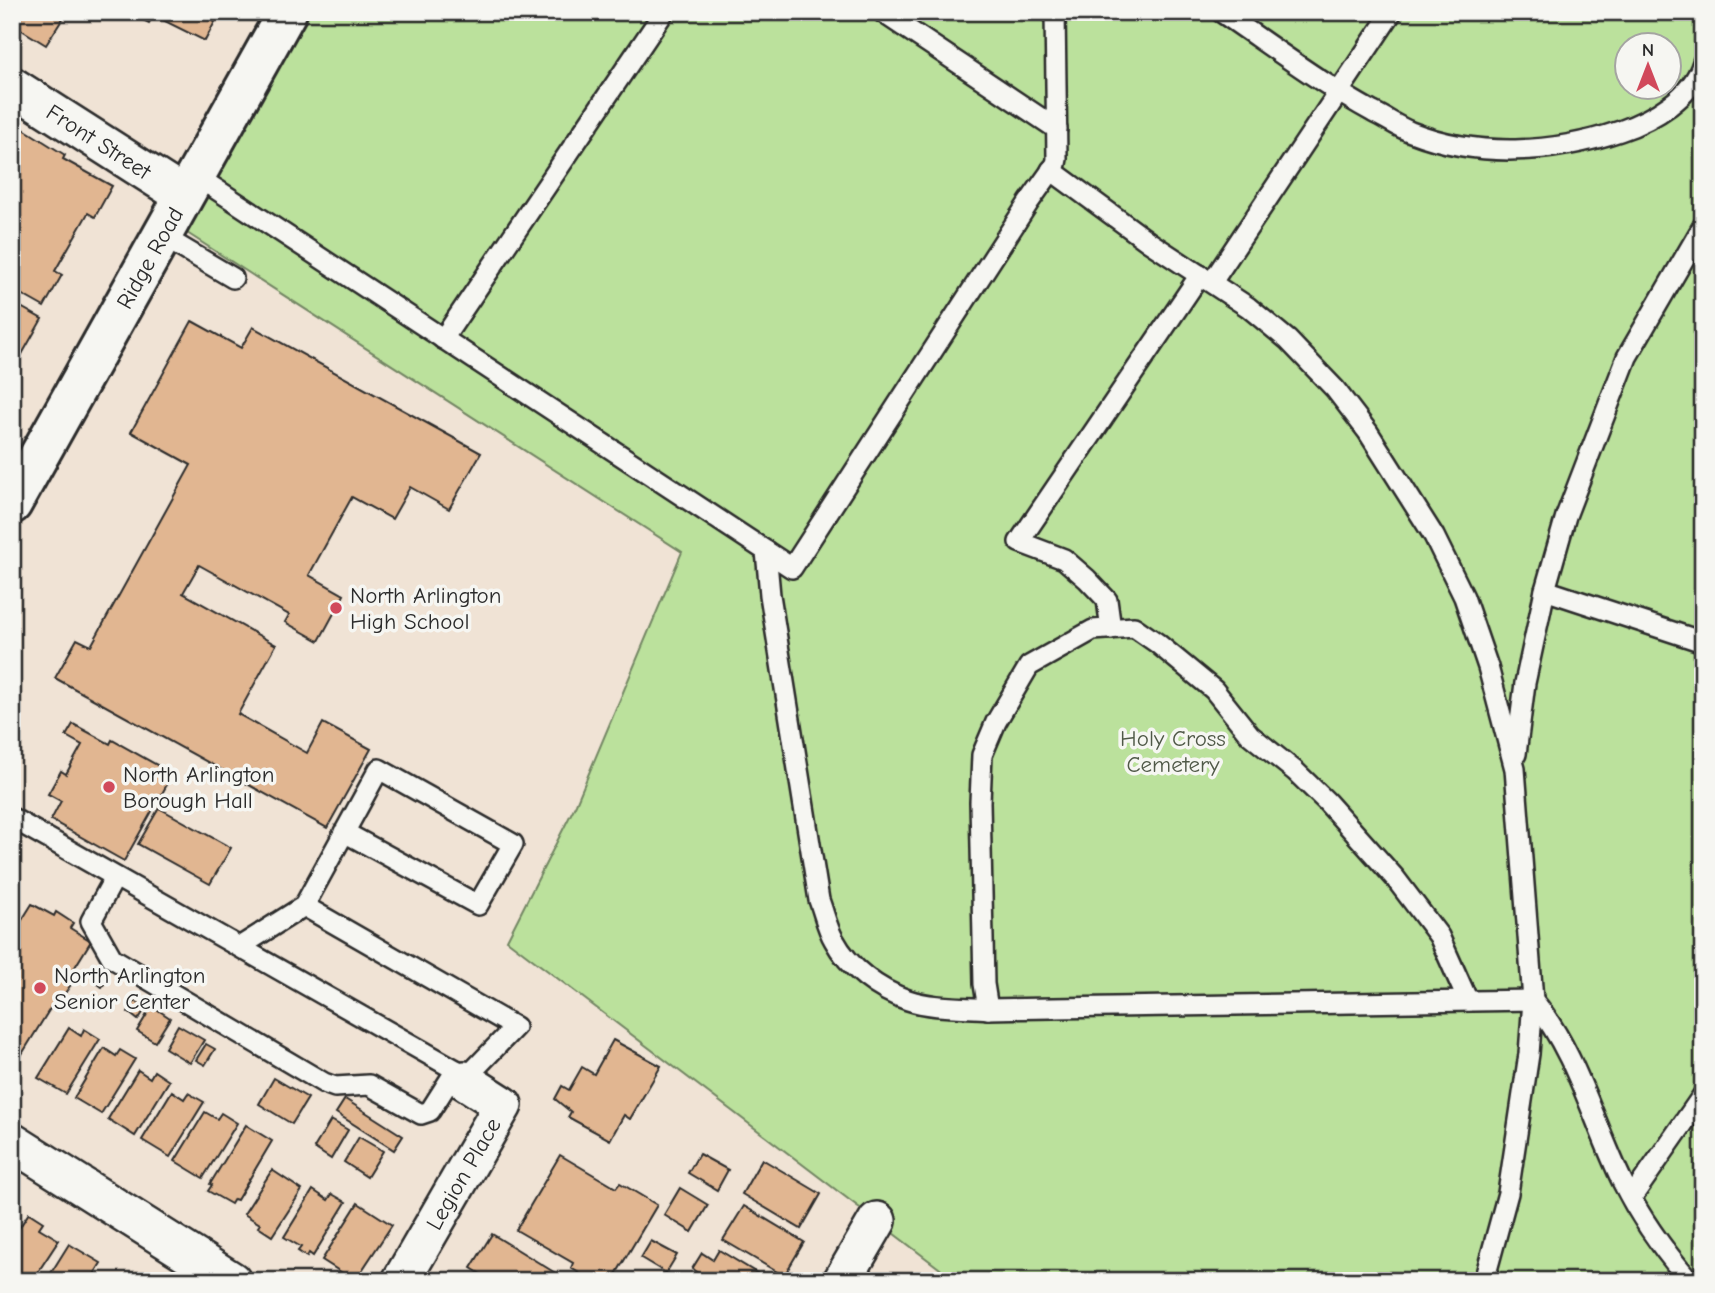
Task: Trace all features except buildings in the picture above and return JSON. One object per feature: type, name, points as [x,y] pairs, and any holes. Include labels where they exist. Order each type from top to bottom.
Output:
[{"type":"main road","name":"Ridge Road","points":[[16,490],[287,12]]},
{"type":"street","name":"Front Street","points":[[15,96],[190,186]]},
{"type":"street","name":"Legion Place","points":[[401,1281],[503,1105],[460,1075]]},
{"type":"street","points":[[12,1142],[232,1281]]},
{"type":"street","points":[[842,1281],[877,1221]]},
{"type":"lane","points":[[443,339],[664,12]]},
{"type":"lane","points":[[882,12],[1057,129]]},
{"type":"lane","points":[[190,186],[443,339],[792,568],[1057,159],[1055,12]]},
{"type":"lane","points":[[1221,12],[1338,92],[1410,132],[1465,148],[1530,150],[1586,143],[1643,123],[1684,94],[1702,69]]},
{"type":"lane","points":[[1111,629],[1107,600],[1087,579],[1064,559],[1019,542],[1392,12]]},
{"type":"lane","points":[[1051,170],[1149,242],[1248,307],[1288,340],[1335,389],[1368,432],[1434,536],[1464,597],[1488,667],[1515,769],[1533,1000],[1529,1054],[1508,1193],[1484,1281]]},
{"type":"lane","points":[[1515,769],[1525,683],[1545,590],[1566,516],[1627,357],[1703,226]]},
{"type":"lane","points":[[162,236],[233,278]]},
{"type":"lane","points":[[766,551],[770,594],[819,900],[833,939],[849,964],[874,982],[907,1000],[988,1009],[1533,1000]]},
{"type":"lane","points":[[1545,590],[1703,642]]},
{"type":"lane","points":[[988,1009],[984,984],[980,802],[982,755],[996,722],[1029,666],[1093,630],[1134,628],[1157,643],[1214,690],[1250,735],[1295,771],[1395,878],[1439,936],[1468,1001]]},
{"type":"lane","points":[[240,946],[304,906],[344,832],[379,769],[513,844],[478,905],[344,832]]},
{"type":"lane","points":[[12,818],[240,946],[460,1075]]},
{"type":"lane","points":[[115,877],[91,921],[112,958],[324,1083],[335,1087],[369,1085],[421,1114],[430,1111],[460,1075],[515,1027],[304,906]]},
{"type":"lane","points":[[1533,1000],[1552,1023],[1632,1198],[1663,1250],[1690,1281]]},
{"type":"lane","points":[[1632,1198],[1703,1095]]},
{"type":"green space","name":"Holy Cross Cemetery","points":[[287,12],[1703,12],[1703,1281],[956,1281],[507,940],[576,804],[682,552],[170,222]]},
{"type":"place","name":"North Arlington High School","points":[[336,608]]},
{"type":"place","name":"North Arlington Borough Hall","points":[[109,787]]},
{"type":"place","name":"North Arlington Senior Center","points":[[40,988]]}]
